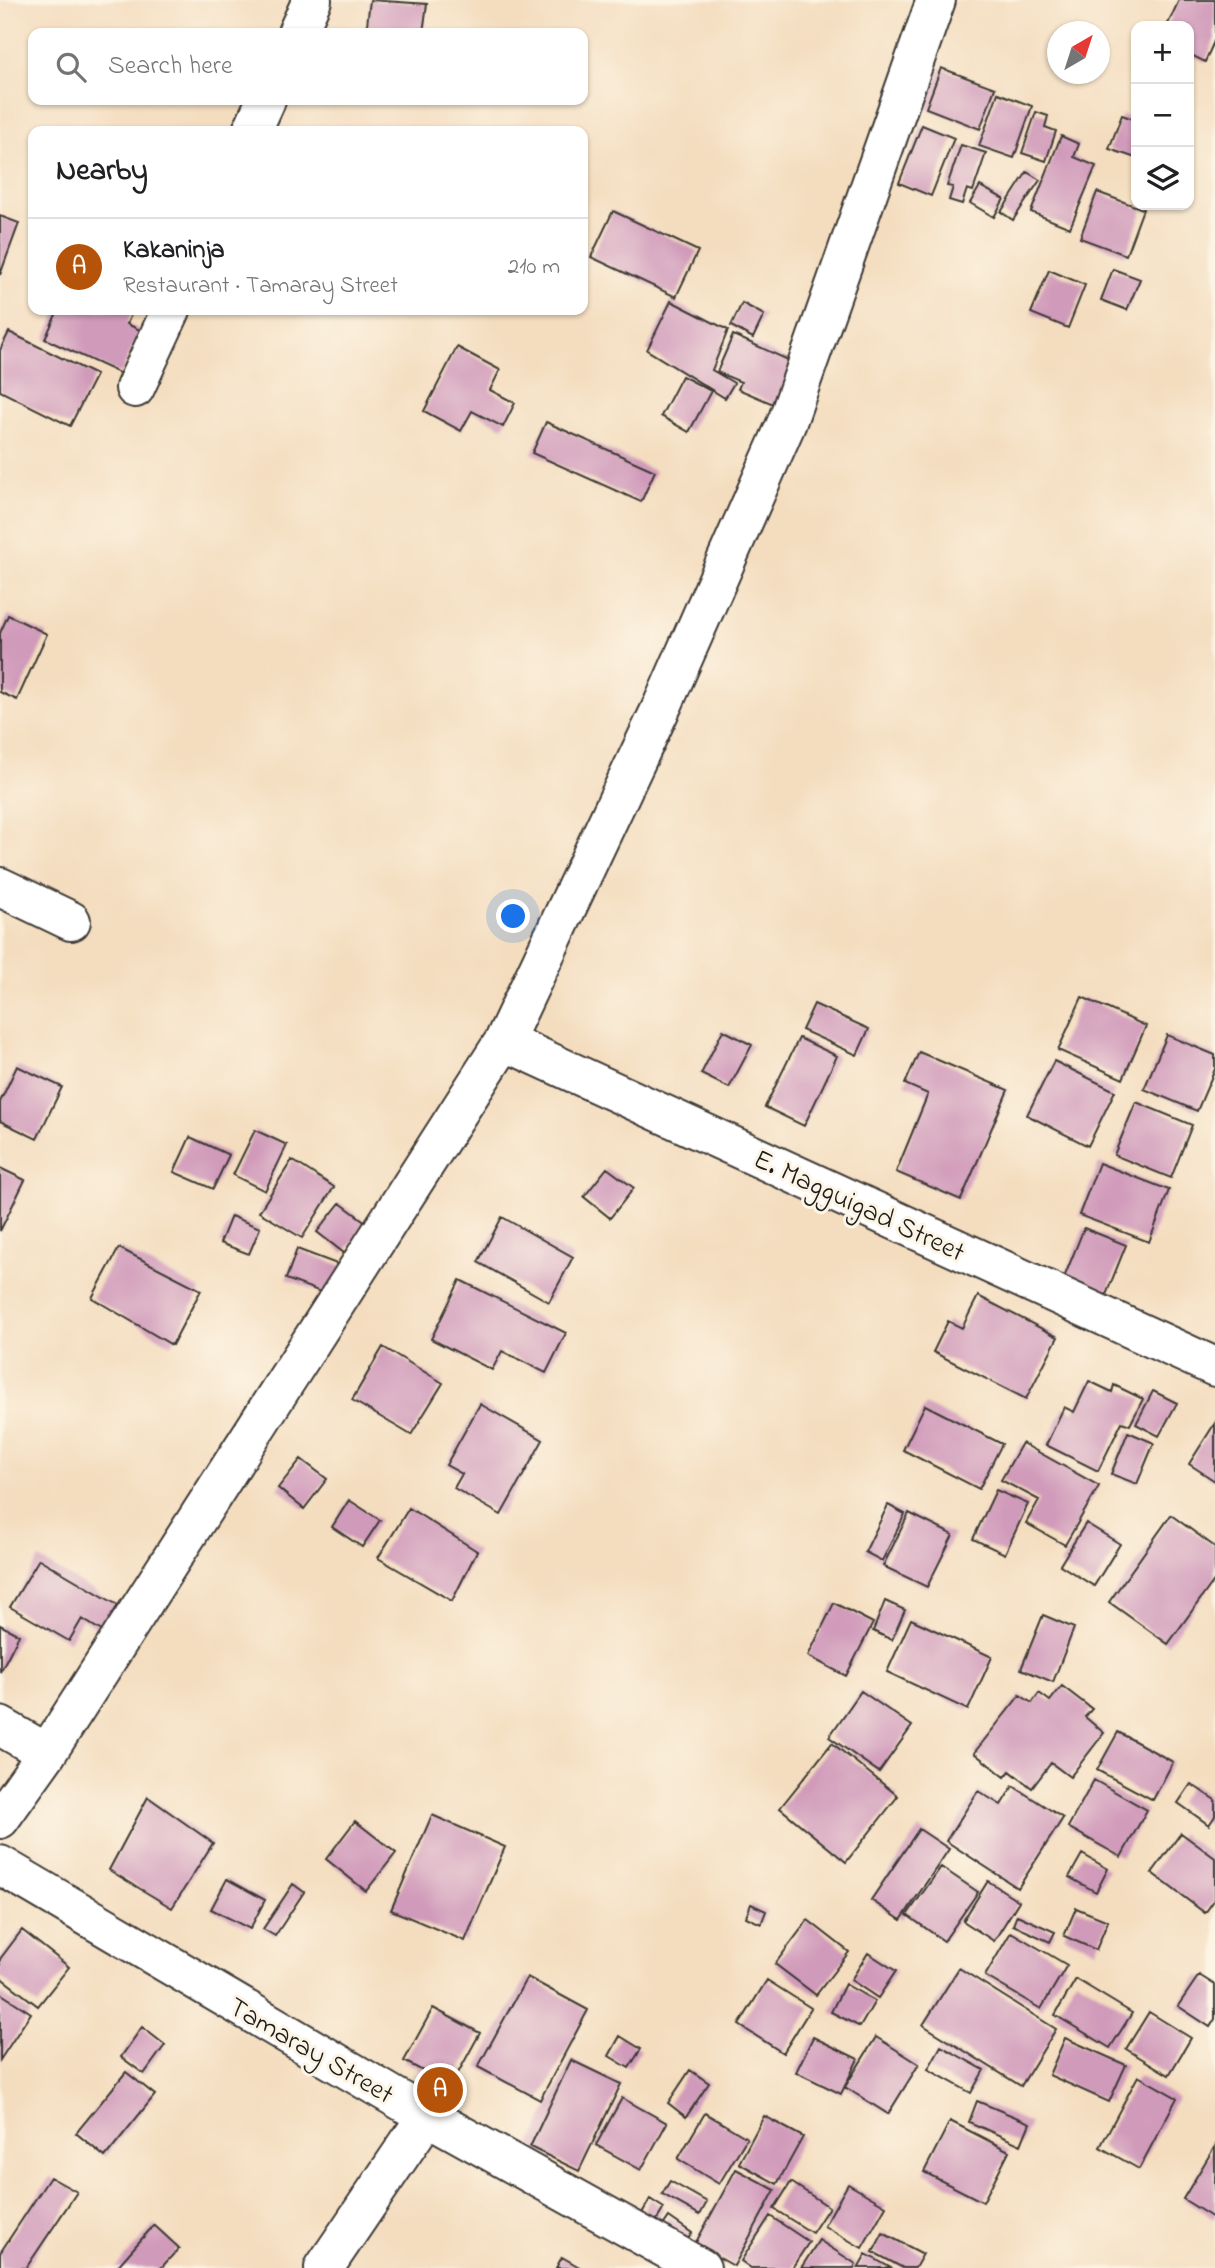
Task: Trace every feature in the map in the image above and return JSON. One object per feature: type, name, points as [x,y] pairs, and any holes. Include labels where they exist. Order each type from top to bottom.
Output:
[{"type":"street","points":[[299,28],[312,0]]},
{"type":"street","points":[[0,1819],[47,1753],[504,1041],[663,704],[787,422],[936,0]]},
{"type":"street","points":[[254,126],[264,105]]},
{"type":"street","points":[[135,388],[169,315]]},
{"type":"street","points":[[0,887],[71,921]]},
{"type":"street","name":"E. Magguigad Street","points":[[504,1041],[1215,1367]]},
{"type":"street","points":[[0,1726],[47,1753]]},
{"type":"street","name":"Tamaray Street","points":[[0,1865],[427,2116],[701,2268]]},
{"type":"street","points":[[324,2268],[427,2116]]},
{"type":"building","points":[[370,0],[427,4],[424,28],[367,28]]},
{"type":"building","points":[[1179,0],[1215,0],[1215,39],[1205,62],[1194,56],[1194,21],[1169,21]]},
{"type":"building","points":[[941,68],[995,88],[980,129],[926,108]]},
{"type":"building","points":[[998,93],[1032,106],[1014,158],[979,146]]},
{"type":"building","points":[[1036,112],[1048,116],[1045,127],[1056,131],[1046,161],[1022,153]]},
{"type":"building","points":[[1122,115],[1131,118],[1131,156],[1109,149]]},
{"type":"building","points":[[922,125],[954,138],[931,196],[899,183]]},
{"type":"building","points":[[1061,136],[1079,144],[1074,157],[1096,166],[1070,228],[1031,212]]},
{"type":"building","points":[[961,145],[986,153],[973,191],[967,189],[962,204],[949,200],[953,187],[947,186]]},
{"type":"building","points":[[1027,172],[1040,180],[1013,220],[1001,212]]},
{"type":"building","points":[[980,186],[1004,199],[994,217],[970,203]]},
{"type":"building","points":[[1097,192],[1131,205],[1131,210],[1143,210],[1126,255],[1080,238]]},
{"type":"building","points":[[613,211],[698,251],[676,297],[591,257]]},
{"type":"building","points":[[0,216],[19,223],[0,275]]},
{"type":"building","points":[[1113,269],[1140,279],[1127,310],[1101,300]]},
{"type":"building","points":[[1049,270],[1085,285],[1068,328],[1031,313]]},
{"type":"building","points":[[671,301],[728,330],[712,370],[734,383],[725,398],[647,350]]},
{"type":"building","points":[[742,303],[764,315],[753,338],[731,326]]},
{"type":"building","points":[[56,315],[131,315],[127,324],[140,330],[121,374],[45,339]]},
{"type":"building","points":[[9,332],[96,375],[70,426],[0,391],[0,350]]},
{"type":"building","points":[[733,335],[797,364],[778,406],[738,389],[741,382],[717,372]]},
{"type":"building","points":[[457,347],[500,370],[490,390],[515,403],[503,427],[472,411],[461,431],[424,411]]},
{"type":"building","points":[[682,376],[711,391],[689,432],[661,416]]},
{"type":"building","points":[[546,422],[655,471],[641,502],[532,453]]},
{"type":"building","points":[[8,615],[47,634],[17,700],[0,692],[0,633]]},
{"type":"building","points":[[1082,997],[1146,1026],[1123,1079],[1058,1050]]},
{"type":"building","points":[[814,1004],[869,1029],[857,1055],[802,1030]]},
{"type":"building","points":[[723,1030],[752,1045],[729,1088],[701,1074]]},
{"type":"building","points":[[1167,1035],[1215,1055],[1215,1069],[1197,1111],[1144,1089]]},
{"type":"building","points":[[799,1038],[837,1056],[804,1126],[765,1107]]},
{"type":"building","points":[[919,1052],[1008,1090],[961,1200],[896,1172],[928,1094],[905,1084]]},
{"type":"building","points":[[1054,1061],[1115,1091],[1088,1146],[1027,1115]]},
{"type":"building","points":[[17,1066],[62,1087],[37,1139],[0,1121],[0,1102]]},
{"type":"building","points":[[1136,1102],[1192,1125],[1171,1178],[1114,1155]]},
{"type":"building","points":[[255,1130],[287,1145],[265,1191],[233,1175]]},
{"type":"building","points":[[190,1137],[229,1155],[213,1189],[174,1172]]},
{"type":"building","points":[[292,1160],[334,1187],[302,1238],[259,1212]]},
{"type":"building","points":[[1099,1163],[1169,1190],[1149,1242],[1079,1215]]},
{"type":"building","points":[[0,1168],[25,1180],[0,1231]]},
{"type":"building","points":[[607,1168],[634,1188],[610,1218],[584,1197]]},
{"type":"building","points":[[340,1203],[367,1223],[344,1253],[317,1232]]},
{"type":"building","points":[[231,1216],[260,1228],[249,1254],[220,1243]]},
{"type":"building","points":[[502,1217],[573,1257],[549,1302],[478,1262]]},
{"type":"building","points":[[1084,1228],[1126,1245],[1104,1300],[1062,1283]]},
{"type":"building","points":[[119,1248],[201,1290],[172,1345],[92,1298]]},
{"type":"building","points":[[297,1249],[345,1267],[334,1297],[286,1279]]},
{"type":"building","points":[[460,1280],[566,1333],[546,1373],[502,1351],[492,1370],[431,1339]]},
{"type":"building","points":[[978,1296],[1058,1337],[1026,1399],[933,1352],[948,1321],[962,1328]]},
{"type":"building","points":[[383,1347],[443,1383],[411,1435],[352,1400]]},
{"type":"building","points":[[1089,1381],[1112,1392],[1114,1385],[1143,1399],[1130,1425],[1122,1422],[1098,1471],[1046,1445],[1064,1407],[1074,1412]]},
{"type":"building","points":[[1153,1391],[1177,1403],[1159,1436],[1136,1424]]},
{"type":"building","points":[[480,1404],[543,1440],[501,1515],[454,1488],[462,1474],[446,1465]]},
{"type":"building","points":[[925,1405],[1002,1444],[979,1489],[903,1450]]},
{"type":"building","points":[[1215,1423],[1215,1481],[1189,1464]]},
{"type":"building","points":[[1128,1432],[1154,1443],[1137,1484],[1111,1474]]},
{"type":"building","points":[[1022,1443],[1099,1486],[1065,1545],[1026,1523],[1039,1500],[1001,1480]]},
{"type":"building","points":[[301,1459],[327,1479],[304,1509],[278,1488]]},
{"type":"building","points":[[996,1490],[1028,1504],[1005,1554],[973,1539]]},
{"type":"building","points":[[349,1500],[380,1520],[362,1547],[332,1527]]},
{"type":"building","points":[[888,1505],[905,1514],[882,1561],[865,1552]]},
{"type":"building","points":[[409,1508],[477,1551],[452,1601],[378,1558]]},
{"type":"building","points":[[909,1513],[953,1535],[927,1587],[883,1566]]},
{"type":"building","points":[[1171,1515],[1215,1547],[1215,1579],[1168,1644],[1109,1602]]},
{"type":"building","points":[[1086,1523],[1120,1544],[1094,1586],[1060,1565]]},
{"type":"building","points":[[39,1559],[121,1607],[105,1633],[82,1619],[69,1641],[10,1607]]},
{"type":"building","points":[[885,1601],[905,1610],[892,1640],[873,1631]]},
{"type":"building","points":[[834,1603],[873,1623],[846,1676],[808,1656]]},
{"type":"building","points":[[1043,1615],[1074,1628],[1053,1682],[1021,1669]]},
{"type":"building","points":[[911,1619],[992,1657],[968,1710],[887,1672]]},
{"type":"building","points":[[0,1625],[19,1635],[0,1672]]},
{"type":"building","points":[[1062,1686],[1092,1709],[1085,1717],[1104,1733],[1070,1777],[1051,1763],[1032,1788],[1010,1771],[1005,1777],[974,1753],[1020,1695],[1032,1703],[1039,1693],[1050,1701]]},
{"type":"building","points":[[861,1691],[912,1726],[879,1772],[829,1737]]},
{"type":"building","points":[[1118,1732],[1173,1762],[1153,1800],[1097,1770]]},
{"type":"building","points":[[832,1743],[898,1796],[846,1862],[780,1808]]},
{"type":"building","points":[[1094,1780],[1147,1810],[1121,1857],[1068,1827]]},
{"type":"building","points":[[1191,1784],[1215,1800],[1215,1816],[1209,1825],[1178,1803]]},
{"type":"building","points":[[1013,1786],[1063,1818],[1018,1888],[946,1841],[978,1791],[1001,1805]]},
{"type":"building","points":[[148,1797],[213,1843],[172,1908],[109,1870]]},
{"type":"building","points":[[432,1815],[505,1847],[465,1941],[391,1910]]},
{"type":"building","points":[[355,1821],[396,1853],[366,1891],[326,1859]]},
{"type":"building","points":[[919,1829],[949,1849],[901,1920],[871,1900]]},
{"type":"building","points":[[1181,1833],[1215,1858],[1215,1899],[1205,1913],[1152,1873]]},
{"type":"building","points":[[1082,1854],[1108,1869],[1096,1892],[1069,1877]]},
{"type":"building","points":[[941,1867],[978,1892],[944,1941],[907,1915]]},
{"type":"building","points":[[227,1879],[265,1900],[250,1929],[211,1909]]},
{"type":"building","points":[[988,1881],[1019,1901],[994,1941],[963,1921]]},
{"type":"building","points":[[293,1884],[304,1892],[275,1936],[263,1929]]},
{"type":"building","points":[[751,1904],[766,1911],[761,1924],[746,1917]]},
{"type":"building","points":[[1076,1908],[1108,1921],[1096,1950],[1064,1936]]},
{"type":"building","points":[[1017,1915],[1055,1932],[1050,1942],[1013,1925]]},
{"type":"building","points":[[808,1920],[849,1952],[816,1995],[775,1964]]},
{"type":"building","points":[[22,1930],[69,1967],[38,2006],[0,1977],[0,1959]]},
{"type":"building","points":[[1011,1932],[1067,1965],[1041,2009],[985,1976]]},
{"type":"building","points":[[868,1953],[896,1971],[878,1998],[851,1980]]},
{"type":"building","points":[[959,1968],[1056,2029],[1021,2086],[923,2025]]},
{"type":"building","points":[[1199,1975],[1215,1985],[1215,2019],[1210,2027],[1178,2006]]},
{"type":"building","points":[[527,1977],[588,2010],[540,2100],[478,2067]]},
{"type":"building","points":[[1076,1979],[1132,2013],[1110,2048],[1055,2015]]},
{"type":"building","points":[[767,1980],[811,2008],[783,2053],[739,2025]]},
{"type":"building","points":[[845,1984],[875,2001],[860,2027],[831,2012]]},
{"type":"building","points":[[0,1993],[31,2013],[0,2060]]},
{"type":"building","points":[[433,2008],[480,2033],[451,2086],[404,2061]]},
{"type":"building","points":[[1149,2012],[1191,2038],[1169,2075],[1126,2049]]},
{"type":"building","points":[[142,2027],[165,2045],[144,2074],[121,2057]]},
{"type":"building","points":[[620,2036],[641,2049],[629,2068],[609,2056]]},
{"type":"building","points":[[813,2037],[858,2059],[841,2094],[796,2072]]},
{"type":"building","points":[[876,2037],[919,2064],[888,2114],[845,2087]]},
{"type":"building","points":[[1065,2038],[1126,2065],[1109,2102],[1049,2075]]},
{"type":"building","points":[[941,2046],[984,2070],[971,2093],[928,2069]]},
{"type":"building","points":[[571,2060],[621,2084],[579,2171],[530,2147]]},
{"type":"building","points":[[690,2070],[709,2083],[686,2117],[668,2103]]},
{"type":"building","points":[[126,2072],[155,2095],[105,2157],[76,2133]]},
{"type":"building","points":[[1138,2076],[1177,2098],[1139,2169],[1100,2147]]},
{"type":"building","points":[[622,2098],[667,2123],[641,2170],[596,2145]]},
{"type":"building","points":[[977,2101],[1030,2123],[1021,2145],[969,2122]]},
{"type":"building","points":[[705,2113],[747,2138],[719,2184],[678,2159]]},
{"type":"building","points":[[764,2116],[803,2137],[777,2184],[739,2163]]},
{"type":"building","points":[[950,2121],[1009,2151],[983,2202],[924,2172]]},
{"type":"building","points":[[1215,2146],[1215,2219],[1183,2199]]},
{"type":"building","points":[[736,2169],[775,2190],[734,2266],[695,2244]]},
{"type":"building","points":[[50,2177],[77,2192],[26,2268],[0,2268],[0,2253]]},
{"type":"building","points":[[670,2181],[707,2202],[700,2215],[662,2194]]},
{"type":"building","points":[[791,2182],[829,2207],[812,2233],[774,2209]]},
{"type":"building","points":[[848,2184],[886,2206],[862,2248],[824,2226]]},
{"type":"building","points":[[650,2199],[664,2208],[649,2233],[636,2224]]},
{"type":"building","points":[[770,2216],[809,2242],[792,2268],[751,2268],[741,2261]]},
{"type":"building","points":[[669,2217],[692,2233],[681,2249],[658,2233]]},
{"type":"building","points":[[154,2225],[179,2248],[161,2268],[116,2268]]},
{"type":"building","points":[[883,2233],[923,2254],[915,2268],[903,2268],[873,2252]]},
{"type":"building","points":[[819,2240],[856,2264],[854,2268],[801,2268]]},
{"type":"building","points":[[866,2254],[891,2268],[858,2268]]},
{"type":"building","points":[[562,2257],[581,2268],[556,2268]]},
{"type":"place","name":"Kakaninja","points":[[440,2090]]}]
